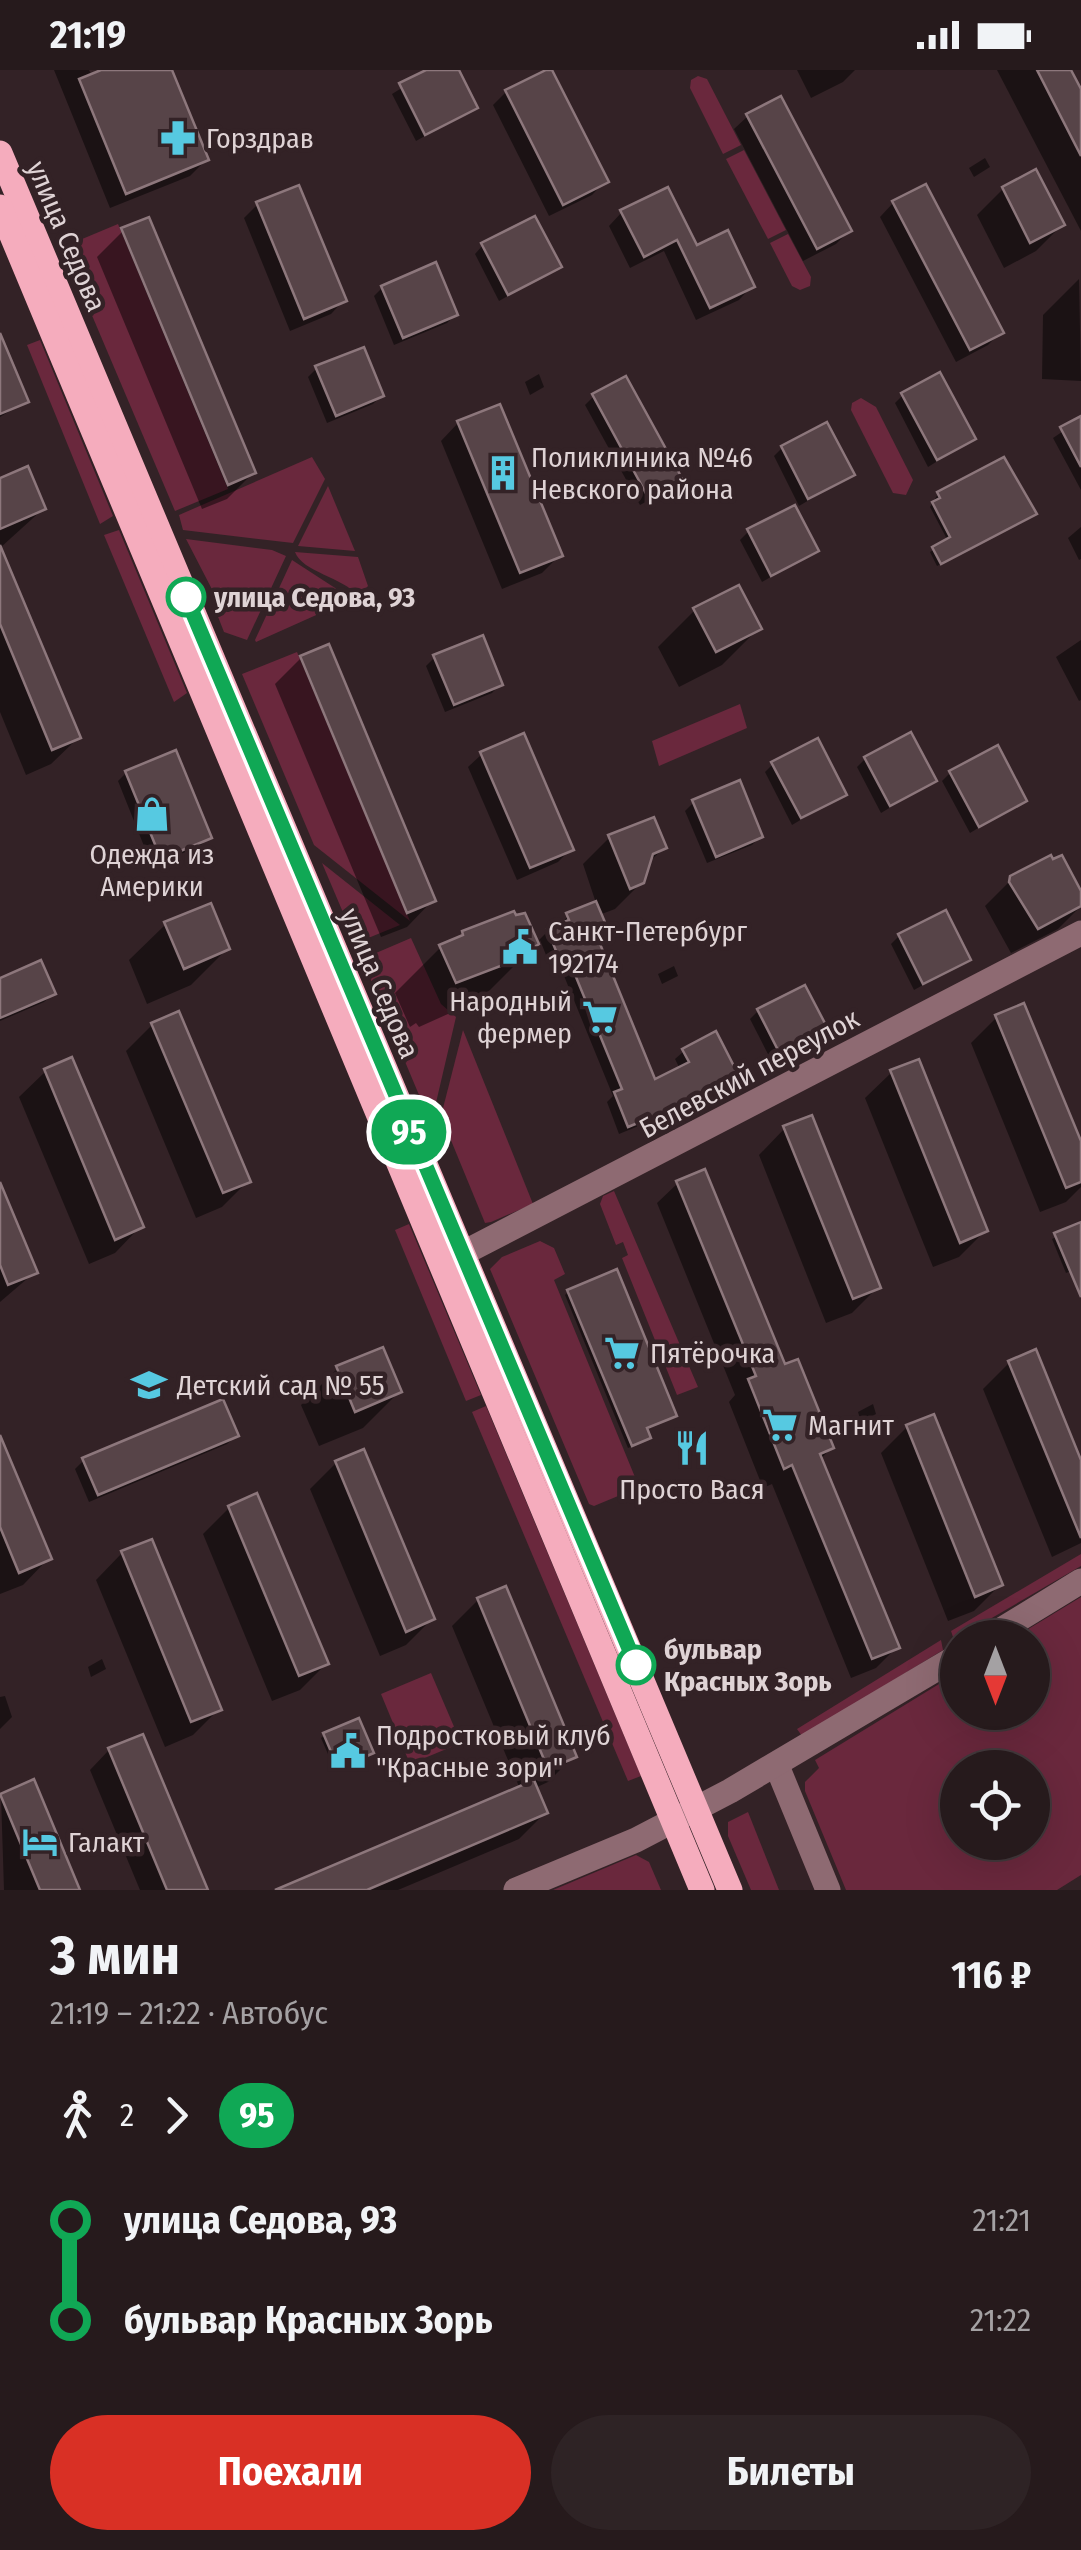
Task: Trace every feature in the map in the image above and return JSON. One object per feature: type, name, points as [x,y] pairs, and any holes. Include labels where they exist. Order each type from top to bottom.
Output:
[{"type":"main road","name":"улица Седова","points":[[0,153],[452,1259],[702,1890]]},
{"type":"main road","name":"улица Седова","points":[[0,207],[452,1259],[730,1890]]},
{"type":"street","name":"Белевский переулок","points":[[452,1259],[1081,934]]},
{"type":"street","points":[[1017,1620],[1081,1581]]},
{"type":"street","points":[[516,1890],[673,1821],[777,1766],[940,1667]]},
{"type":"street","points":[[777,1766],[828,1890]]},
{"type":"shaded area","points":[[698,76],[707,79],[741,145],[723,154],[690,88],[691,80]]},
{"type":"shaded area","points":[[744,150],[786,230],[768,239],[726,159]]},
{"type":"shaded area","points":[[118,224],[228,489],[175,511],[63,247]]},
{"type":"shaded area","points":[[788,234],[811,277],[810,286],[800,290],[792,286],[770,243]]},
{"type":"shaded area","points":[[40,340],[113,516],[100,524],[27,345]]},
{"type":"shaded area","points":[[861,398],[876,407],[913,480],[906,495],[893,493],[851,410],[852,403]]},
{"type":"shaded area","points":[[312,457],[325,479],[293,543],[183,530],[179,515]]},
{"type":"shaded area","points":[[328,486],[355,551],[298,546]]},
{"type":"shaded area","points":[[119,530],[187,693],[174,702],[104,535]]},
{"type":"shaded area","points":[[186,539],[272,550],[286,556],[247,640],[224,632],[213,604],[218,601]]},
{"type":"shaded area","points":[[295,552],[358,557],[368,586],[358,596],[306,565]]},
{"type":"shaded area","points":[[292,560],[352,599],[256,642],[255,640]]},
{"type":"shaded area","points":[[297,652],[410,921],[314,845],[242,674]]},
{"type":"shaded area","points":[[740,704],[747,728],[659,766],[652,741]]},
{"type":"shaded area","points":[[322,863],[400,925],[356,943]]},
{"type":"shaded area","points":[[411,938],[441,1004],[456,1017],[435,1107],[427,1114],[362,959]]},
{"type":"shaded area","points":[[463,1030],[533,1204],[485,1223],[441,1116]]},
{"type":"shaded area","points":[[614,1191],[698,1387],[677,1395],[622,1258],[628,1255],[623,1242],[616,1245],[600,1204],[603,1196]]},
{"type":"shaded area","points":[[409,1224],[481,1395],[466,1401],[395,1230]]},
{"type":"shaded area","points":[[540,1241],[554,1248],[565,1274],[554,1280],[637,1482],[635,1489],[594,1506],[589,1504],[490,1269],[502,1257]]},
{"type":"shaded area","points":[[486,1406],[641,1776],[628,1781],[472,1412]]},
{"type":"shaded area","points":[[1081,1554],[1081,1566],[988,1620],[970,1620]]},
{"type":"shaded area","name":"бульвар Красных Зорь","points":[[1081,1597],[1081,1875],[1057,1890],[846,1890],[805,1791],[805,1782],[819,1768],[815,1760],[940,1683],[940,1730],[1050,1730],[1050,1620],[1043,1620]]},
{"type":"shaded area","points":[[940,1641],[940,1652],[802,1736],[797,1729]]},
{"type":"shaded area","points":[[431,1673],[461,1743],[410,1764],[381,1694]]},
{"type":"shaded area","points":[[748,1812],[779,1890],[751,1890],[728,1836],[728,1822]]},
{"type":"shaded area","points":[[636,1855],[649,1862],[661,1890],[553,1890]]},
{"type":"building","points":[[101,70],[172,70],[209,160],[126,194],[79,79]]},
{"type":"building","points":[[426,70],[459,70],[478,108],[425,135],[399,83]]},
{"type":"building","points":[[552,70],[609,182],[563,205],[505,90]]},
{"type":"building","points":[[1037,70],[1071,70],[1081,89],[1081,156]]},
{"type":"building","points":[[781,96],[852,231],[817,249],[746,114]]},
{"type":"building","points":[[1036,169],[1065,225],[1030,243],[1002,187]]},
{"type":"building","points":[[926,184],[1004,333],[970,350],[892,201]]},
{"type":"building","points":[[299,185],[347,301],[304,319],[256,202]]},
{"type":"building","points":[[668,187],[697,245],[728,230],[755,287],[710,308],[677,240],[644,257],[620,210]]},
{"type":"building","points":[[535,216],[562,267],[508,295],[481,243]]},
{"type":"building","points":[[149,217],[256,473],[228,485],[121,228]]},
{"type":"building","points":[[436,262],[458,315],[403,338],[381,286]]},
{"type":"building","points":[[0,333],[29,402],[0,414]]},
{"type":"building","points":[[364,347],[384,396],[336,416],[315,366]]},
{"type":"building","points":[[940,372],[976,439],[937,460],[901,393]]},
{"type":"building","points":[[626,376],[683,480],[649,499],[592,394]]},
{"type":"building","name":"Поликлиника №46 Невского района","points":[[500,404],[563,556],[520,573],[457,421]]},
{"type":"building","points":[[1081,416],[1081,467],[1060,427]]},
{"type":"building","points":[[827,422],[855,475],[808,499],[781,446]]},
{"type":"building","points":[[1004,457],[1037,514],[941,564],[932,547],[950,537],[932,502],[940,498],[937,492]]},
{"type":"building","points":[[28,466],[46,509],[0,529],[0,478]]},
{"type":"building","points":[[795,505],[819,551],[771,576],[747,529]]},
{"type":"building","points":[[0,545],[81,738],[52,750],[0,624]]},
{"type":"building","points":[[739,585],[762,629],[716,652],[693,608]]},
{"type":"building","points":[[483,635],[503,685],[454,705],[433,655]]},
{"type":"building","points":[[329,644],[436,901],[407,913],[300,656]]},
{"type":"building","points":[[911,732],[937,781],[890,806],[864,757]]},
{"type":"building","points":[[524,733],[574,850],[530,868],[480,752]]},
{"type":"building","points":[[818,738],[847,795],[801,818],[771,762]]},
{"type":"building","points":[[998,745],[1027,801],[979,827],[949,771]]},
{"type":"building","points":[[176,750],[212,838],[161,859],[125,771]]},
{"type":"building","points":[[740,780],[763,837],[716,857],[692,800]]},
{"type":"building","points":[[654,817],[667,848],[653,854],[644,883],[630,889],[608,835]]},
{"type":"building","points":[[1051,855],[1053,859],[1062,855],[1081,891],[1081,906],[1038,929],[1009,882],[1010,876]]},
{"type":"building","points":[[596,901],[610,934],[598,939],[655,1079],[689,1062],[682,1049],[716,1031],[740,1078],[652,1123],[650,1118],[628,1127],[614,1092],[622,1089],[569,960],[561,963],[547,929],[569,920],[566,913]]},
{"type":"building","points":[[211,903],[230,949],[184,969],[164,922]]},
{"type":"building","points":[[946,910],[971,960],[923,984],[898,934]]},
{"type":"building","points":[[514,911],[516,915],[525,913],[539,944],[516,960],[456,983],[439,945],[463,935],[462,931]]},
{"type":"building","points":[[41,960],[56,994],[0,1018],[0,978]]},
{"type":"building","points":[[805,985],[829,1031],[781,1056],[757,1009]]},
{"type":"building","points":[[1024,1003],[1081,1141],[1081,1182],[1066,1188],[995,1015]]},
{"type":"building","points":[[179,1011],[251,1182],[223,1193],[151,1023]]},
{"type":"building","points":[[72,1057],[144,1227],[115,1240],[44,1069]]},
{"type":"building","points":[[919,1059],[988,1231],[960,1243],[890,1070]]},
{"type":"building","points":[[812,1115],[881,1288],[853,1299],[783,1126]]},
{"type":"building","points":[[705,1169],[785,1364],[798,1359],[834,1448],[820,1454],[900,1648],[872,1659],[792,1465],[784,1469],[748,1379],[756,1376],[676,1181]]},
{"type":"building","points":[[0,1182],[38,1273],[8,1285],[0,1265]]},
{"type":"building","points":[[1081,1222],[1081,1297],[1054,1233]]},
{"type":"building","name":"Пятёрочка","points":[[617,1269],[677,1416],[647,1428],[651,1438],[632,1446],[567,1290]]},
{"type":"building","points":[[383,1347],[402,1392],[355,1412],[336,1366]]},
{"type":"building","points":[[1036,1349],[1081,1460],[1081,1538],[1008,1361]]},
{"type":"building","points":[[223,1399],[239,1436],[98,1495],[82,1458]]},
{"type":"building","points":[[934,1414],[1003,1585],[975,1597],[906,1425]]},
{"type":"building","points":[[0,1435],[52,1559],[19,1573],[0,1527]]},
{"type":"building","points":[[364,1449],[435,1619],[406,1632],[335,1461]]},
{"type":"building","points":[[257,1493],[329,1664],[299,1676],[228,1506]]},
{"type":"building","points":[[152,1539],[222,1710],[191,1722],[121,1551]]},
{"type":"building","points":[[506,1586],[577,1757],[548,1769],[477,1598]]},
{"type":"building","points":[[359,1718],[374,1753],[338,1768],[323,1733]]},
{"type":"building","points":[[143,1734],[208,1890],[167,1890],[108,1748]]},
{"type":"building","name":"Галакт","points":[[34,1779],[80,1890],[40,1890],[0,1794]]},
{"type":"building","points":[[534,1780],[548,1813],[367,1890],[275,1890]]},
{"type":"bus line","name":"95","points":[[186,597],[636,1665]]},
{"type":"place","name":"Горздрав","points":[[178,138]]},
{"type":"place","name":"Поликлиника №46 Невского района","points":[[503,473]]},
{"type":"place","name":"улица Седова, 93","points":[[186,597]]},
{"type":"place","name":"Одежда из Америки","points":[[152,814]]},
{"type":"place","name":"Санкт-Петербург 192174","points":[[520,947]]},
{"type":"place","name":"Народный фермер","points":[[600,1017]]},
{"type":"place","name":"Пятёрочка","points":[[622,1353]]},
{"type":"place","name":"Детский сад № 55","points":[[149,1385]]},
{"type":"place","name":"Магнит","points":[[780,1425]]},
{"type":"place","name":"Просто Вася","points":[[692,1448]]},
{"type":"place","name":"бульвар Красных Зорь","points":[[636,1665]]},
{"type":"place","name":"Подростковый клуб \"Красные зори\"","points":[[348,1751]]},
{"type":"place","name":"Галакт","points":[[40,1842]]}]
